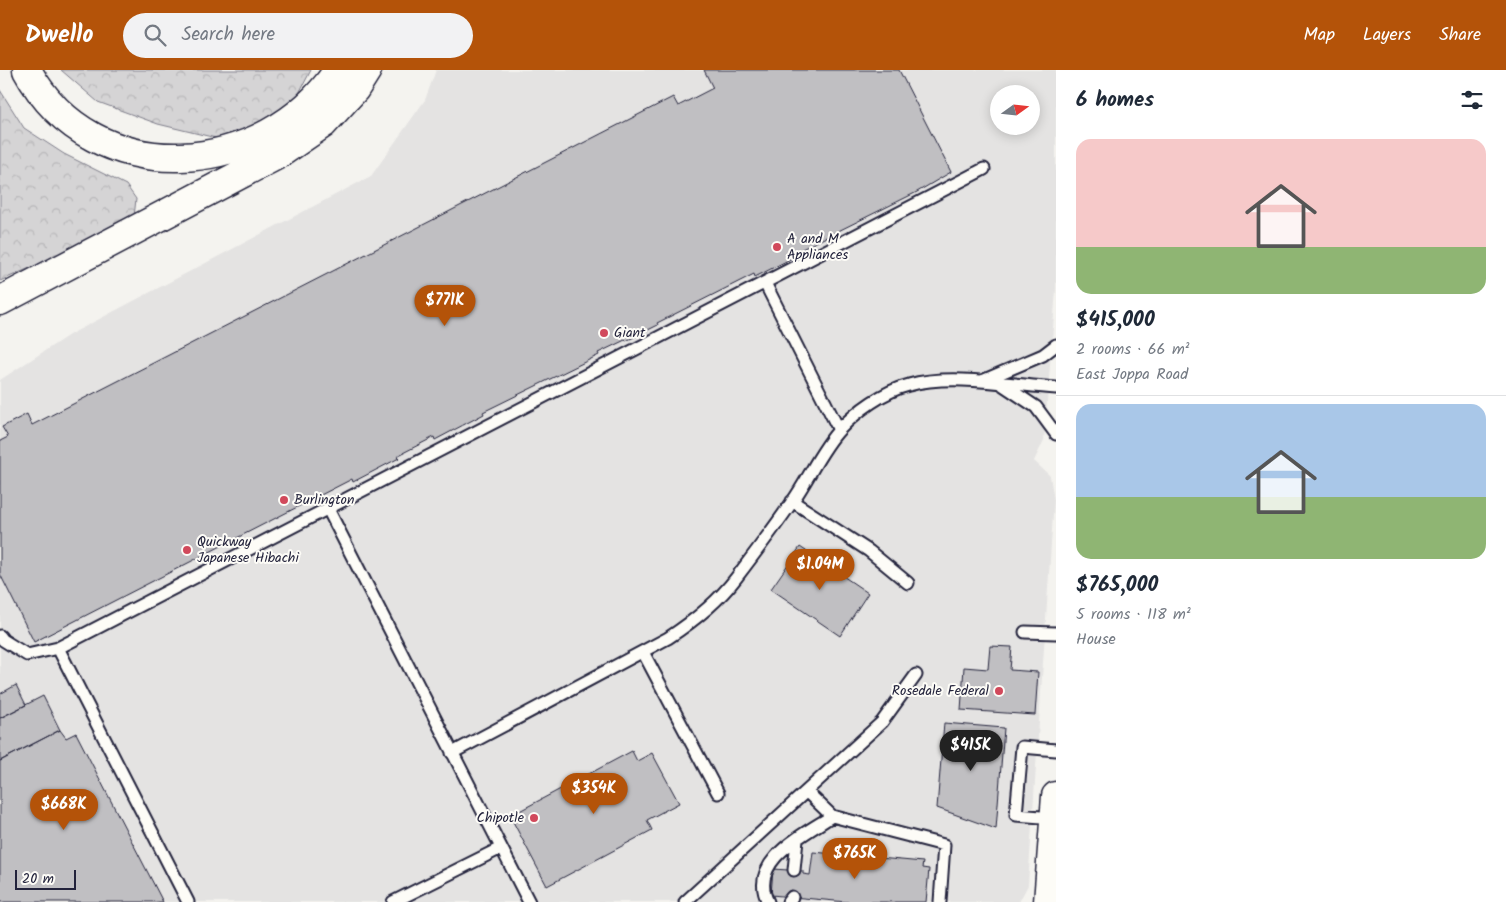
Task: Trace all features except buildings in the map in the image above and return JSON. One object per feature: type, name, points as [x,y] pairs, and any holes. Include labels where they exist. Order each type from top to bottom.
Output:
[{"type":"main road","points":[[27,70],[42,92],[62,115],[86,132],[114,146],[142,154],[169,158],[197,157],[249,144],[284,125],[311,105],[338,70]]},
{"type":"main road","points":[[0,301],[287,150],[323,124],[355,89],[367,70]]},
{"type":"main road","points":[[1048,902],[1055,807]]},
{"type":"lane","points":[[0,636],[2,640],[27,655],[58,648],[984,170]]},
{"type":"lane","points":[[765,283],[839,430]]},
{"type":"lane","points":[[979,382],[1043,355],[1056,344]]},
{"type":"lane","points":[[452,752],[668,638],[715,603],[735,580],[792,501],[839,430],[868,406],[888,393],[908,385],[938,380],[1056,388]]},
{"type":"lane","points":[[1001,384],[1036,407],[1056,434]]},
{"type":"lane","points":[[792,501],[868,551],[908,583]]},
{"type":"lane","points":[[328,509],[529,902]]},
{"type":"lane","points":[[1026,632],[1056,633]]},
{"type":"lane","points":[[58,648],[188,902]]},
{"type":"lane","points":[[643,652],[718,792]]},
{"type":"lane","points":[[685,902],[882,722],[916,675]]},
{"type":"lane","points":[[1055,807],[1016,815],[1022,747],[1056,750]]},
{"type":"lane","points":[[807,792],[832,816],[944,845],[940,902]]},
{"type":"lane","points":[[768,902],[764,895],[766,872],[771,860],[782,849],[832,816]]},
{"type":"lane","points":[[794,870],[797,840]]},
{"type":"lane","points":[[393,902],[501,848]]},
{"type":"shaded area","points":[[436,70],[1056,70],[1056,290],[1044,440],[1034,461],[1050,476],[1054,500],[1028,885],[1019,902],[0,902],[0,380],[69,335],[371,176],[425,100]]},
{"type":"green space","points":[[61,70],[311,70],[297,97],[259,128],[216,138],[158,124],[98,102]]},
{"type":"green space","points":[[0,90],[24,128],[64,154],[126,185],[136,199],[134,217],[55,257],[0,281]]},
{"type":"place","name":"A and M Appliances","points":[[777,247]]},
{"type":"place","name":"Giant","points":[[604,333]]},
{"type":"place","name":"Burlington","points":[[284,500]]},
{"type":"place","name":"Quickway Japanese Hibachi","points":[[187,550]]},
{"type":"place","name":"Rosedale Federal","points":[[999,691]]},
{"type":"place","name":"Chipotle","points":[[534,818]]}]
